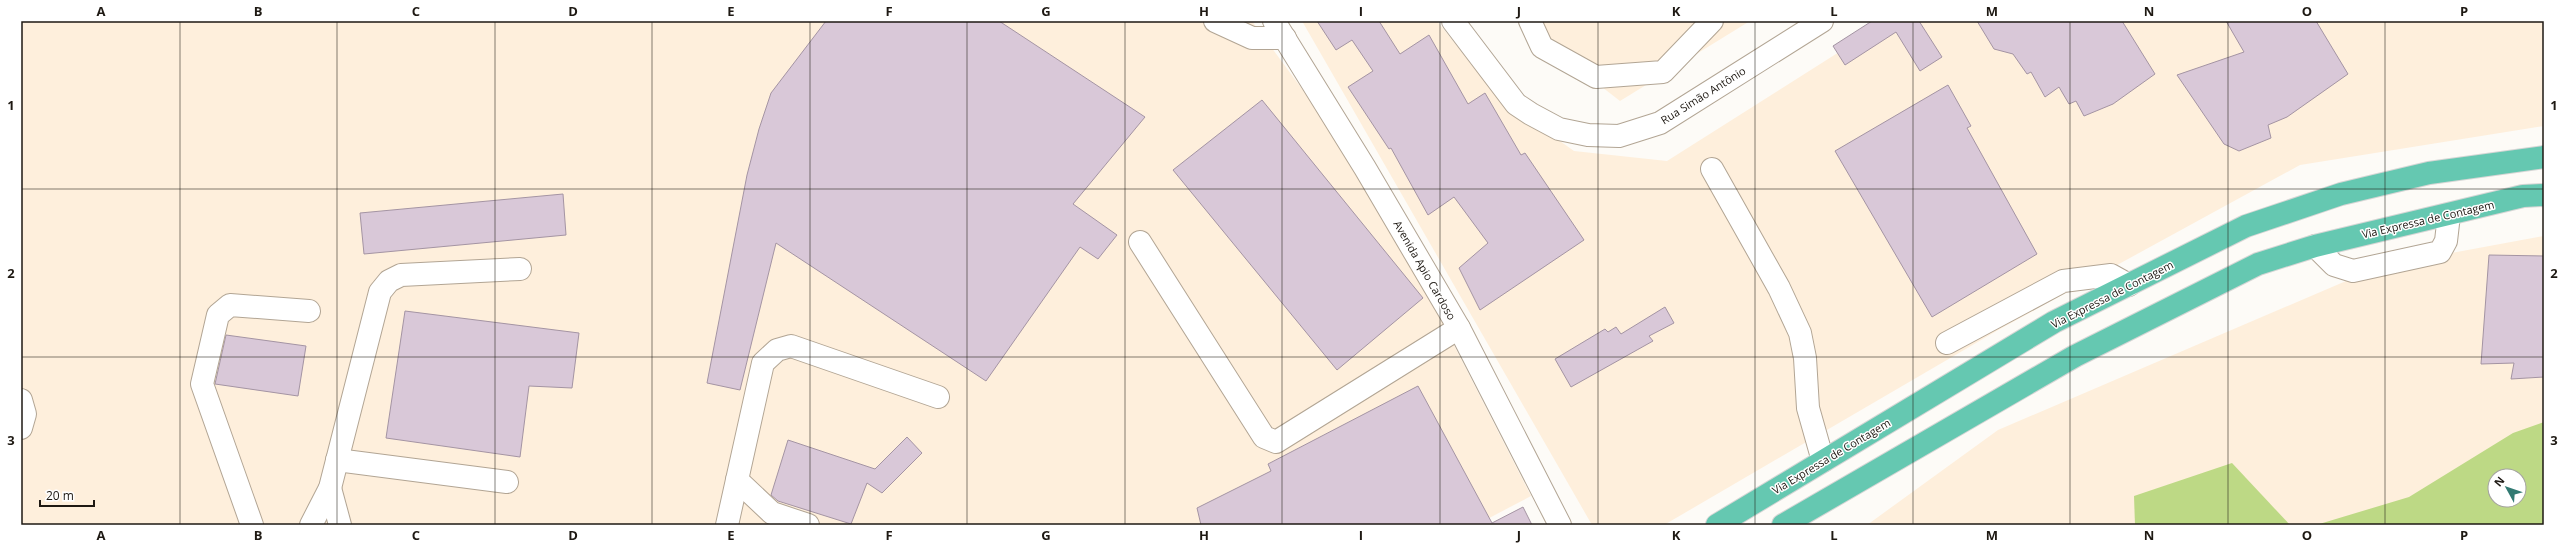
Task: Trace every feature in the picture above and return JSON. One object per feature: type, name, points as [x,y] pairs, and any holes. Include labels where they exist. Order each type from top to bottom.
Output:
[{"type":"highway","name":"Via Expressa de Contagem","points":[[1717,525],[2054,322],[2246,226],[2341,194],[2429,173],[2544,157]]},
{"type":"highway","name":"Via Expressa de Contagem","points":[[1783,525],[2075,356],[2258,264],[2315,246],[2523,196],[2544,195]]},
{"type":"street","points":[[1215,21],[1252,38],[1278,26]]},
{"type":"street","name":"Rua Simão Antônio","points":[[1453,21],[1516,104],[1558,129],[1588,135],[1619,136],[1660,123],[1822,21]]},
{"type":"street","points":[[1530,21],[1542,47],[1596,77],[1663,72],[1712,21]]},
{"type":"street","name":"Avenida Apio Cardoso","points":[[1278,26],[1365,168],[1459,328],[1560,525]]},
{"type":"street","points":[[1712,169],[1779,288],[1800,333],[1805,358],[1808,408],[1823,461]]},
{"type":"street","points":[[2315,246],[2334,264],[2353,271],[2440,252],[2446,241],[2449,214]]},
{"type":"street","points":[[1140,242],[1264,437],[1276,442],[1459,328]]},
{"type":"street","points":[[310,525],[330,488],[380,292],[389,281],[401,275],[520,269]]},
{"type":"street","points":[[1947,343],[2063,281],[2111,275],[2128,285]]},
{"type":"street","points":[[252,525],[202,384],[218,315],[230,305],[309,311]]},
{"type":"street","points":[[727,525],[763,363],[778,350],[791,346],[938,397]]},
{"type":"street","points":[[21,400],[24,414],[21,428]]},
{"type":"street","points":[[336,460],[507,482]]},
{"type":"street","points":[[737,480],[772,513],[808,525]]},
{"type":"street","points":[[330,488],[340,525]]},
{"type":"shaded area","points":[[21,21],[1252,21],[1319,112],[1386,219],[1437,312],[1531,496],[1476,525],[21,525]]},
{"type":"shaded area","points":[[1302,21],[1437,21],[1498,97],[1574,151],[1667,161],[1888,21],[2544,21],[2544,126],[2300,165],[2000,329],[1664,525],[1592,525]]},
{"type":"shaded area","points":[[1517,21],[1750,21],[1620,101]]},
{"type":"shaded area","points":[[2544,236],[2544,525],[1867,525],[1998,430],[2381,266]]},
{"type":"green space","points":[[2544,422],[2544,525],[2316,525],[2409,497],[2513,433]]},
{"type":"green space","points":[[2232,463],[2290,525],[2135,525],[2134,496]]},
{"type":"building","points":[[826,21],[999,21],[1145,117],[1073,204],[1117,235],[1098,259],[1080,247],[986,381],[776,243],[740,390],[707,383],[747,175],[759,129],[771,93]]},
{"type":"building","points":[[1317,21],[1379,21],[1400,54],[1429,35],[1468,104],[1485,93],[1521,155],[1525,153],[1584,240],[1480,310],[1459,268],[1488,243],[1454,197],[1428,215],[1391,148],[1389,149],[1348,87],[1373,71],[1352,40],[1336,50]]},
{"type":"building","points":[[1872,21],[1919,21],[1942,57],[1920,71],[1896,32],[1845,65],[1833,46]]},
{"type":"building","points":[[1977,21],[2122,21],[2155,74],[2113,104],[2084,116],[2076,101],[2069,104],[2059,87],[2045,97],[2031,72],[2027,74],[2013,54],[1994,49]]},
{"type":"building","points":[[2226,21],[2316,21],[2348,74],[2287,117],[2268,125],[2271,138],[2239,151],[2224,144],[2177,75],[2244,52]]},
{"type":"building","points":[[1948,85],[1971,126],[1967,128],[2037,254],[1932,317],[1835,151]]},
{"type":"building","points":[[1262,100],[1423,298],[1337,370],[1173,170]]},
{"type":"building","points":[[563,194],[566,235],[364,254],[360,213]]},
{"type":"building","points":[[2489,255],[2544,256],[2544,377],[2511,379],[2514,363],[2481,364]]},
{"type":"building","points":[[1665,307],[1674,323],[1649,336],[1653,341],[1571,387],[1555,359],[1605,329],[1608,332],[1616,327],[1621,334]]},
{"type":"building","points":[[405,311],[579,333],[572,388],[529,386],[520,457],[386,438]]},
{"type":"building","points":[[226,335],[306,346],[298,396],[215,384]]},
{"type":"building","points":[[1418,386],[1492,523],[1523,507],[1532,525],[1201,525],[1197,508],[1271,471],[1268,464]]},
{"type":"building","points":[[907,437],[922,453],[882,493],[867,483],[851,524],[778,501],[771,495],[788,440],[875,469]]}]
